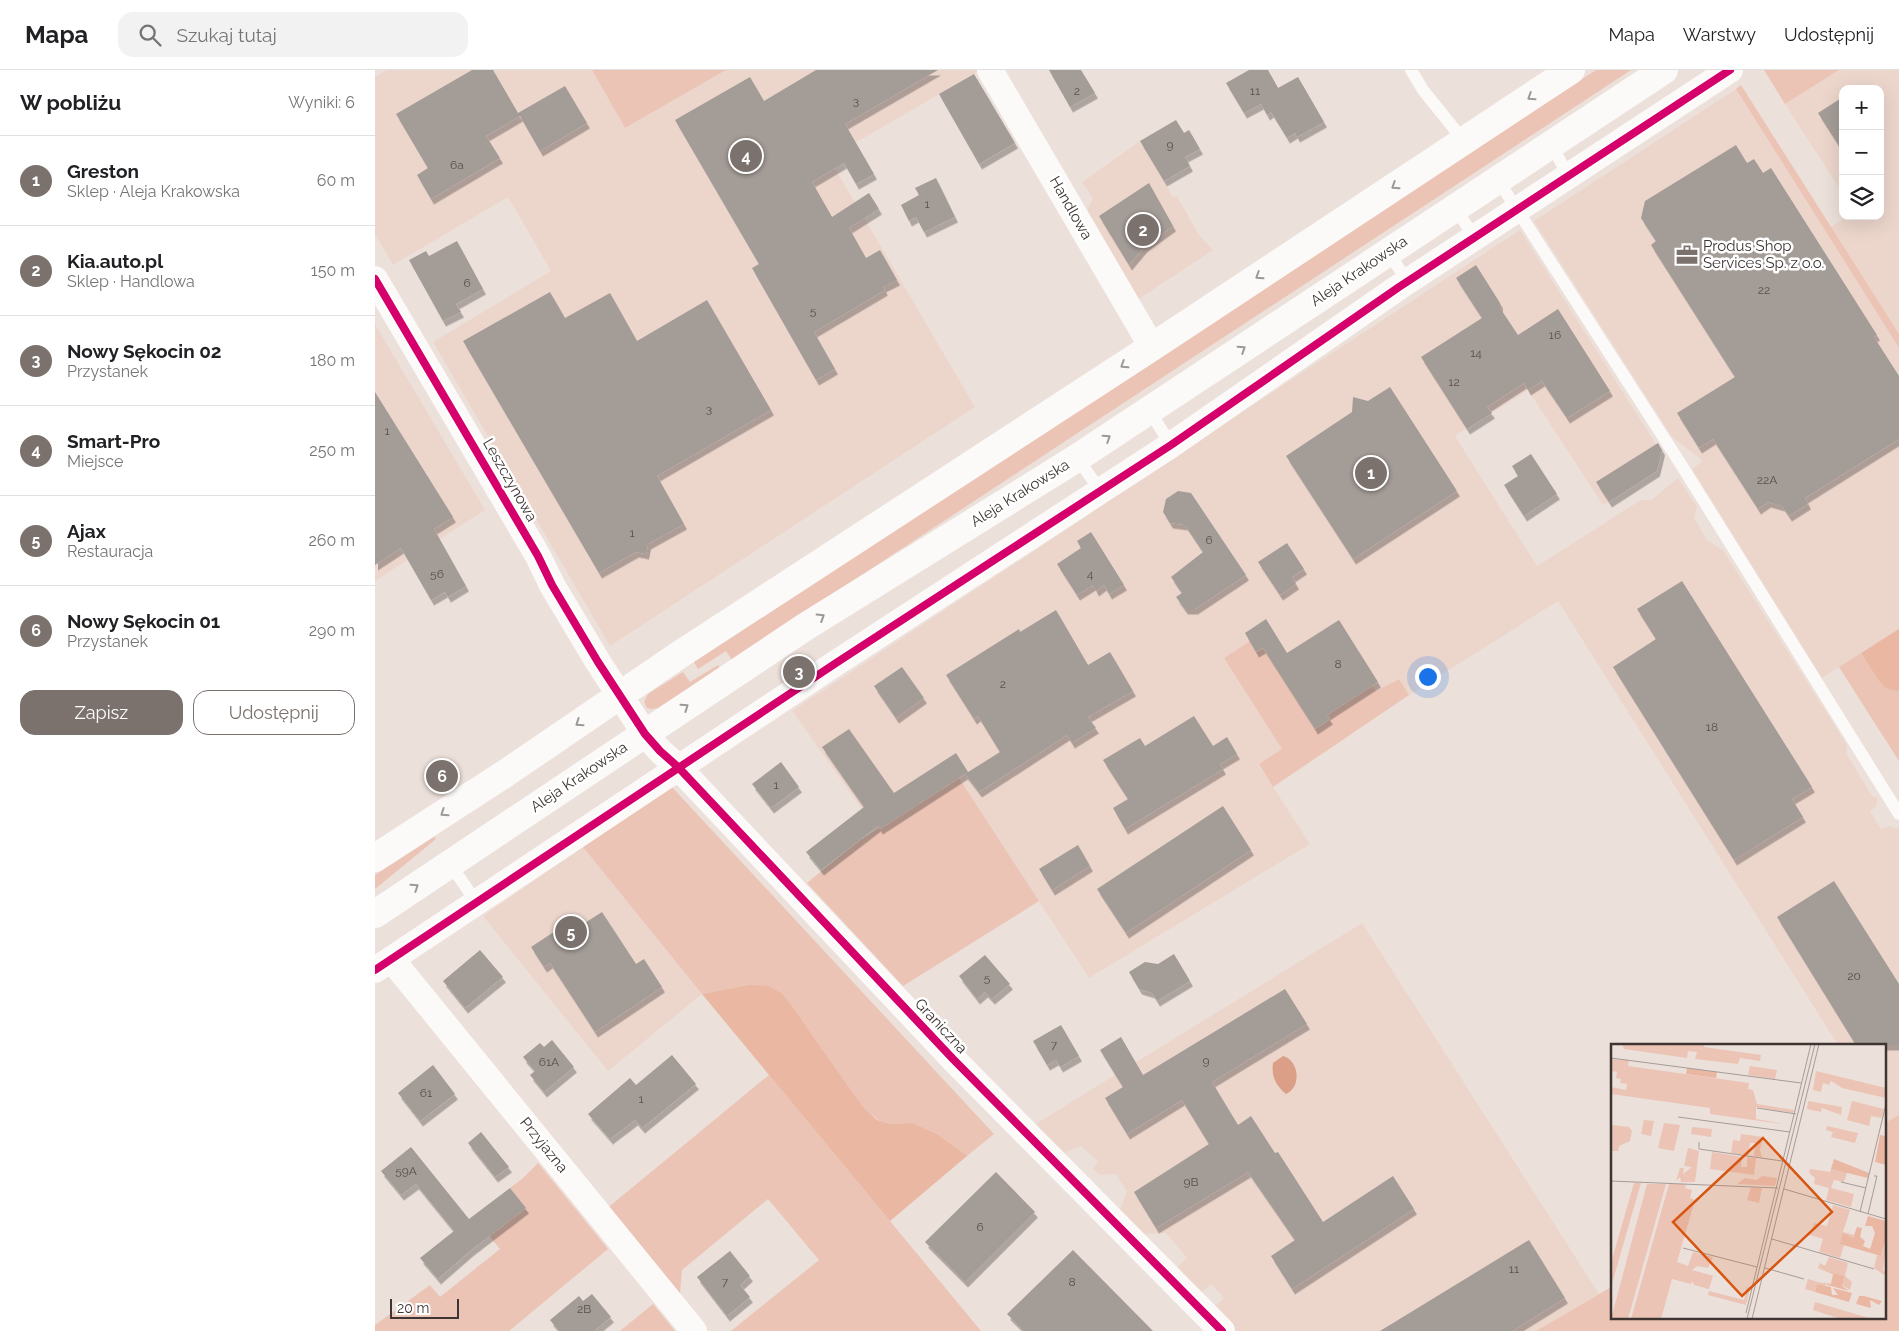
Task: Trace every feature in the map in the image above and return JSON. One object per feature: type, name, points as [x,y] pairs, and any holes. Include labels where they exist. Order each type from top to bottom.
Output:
[{"type":"main road","points":[[375,858],[506,773],[895,513],[1152,347],[1571,70]]},
{"type":"main road","name":"Aleja Krakowska","points":[[375,914],[805,627],[1077,458],[1664,70]]},
{"type":"street","name":"Handlowa","points":[[990,70],[1152,347]]},
{"type":"street","points":[[383,965],[678,768],[1171,445],[1408,282],[1730,70]]},
{"type":"street","name":"Leszczynowa","points":[[375,279],[538,556],[569,614],[619,696],[645,734]]},
{"type":"street","name":"Graniczna","points":[[645,734],[953,1059],[1222,1331]]},
{"type":"street","name":"Przyjazna","points":[[383,965],[694,1331]]},
{"type":"lane","points":[[1411,70],[1423,90],[1464,141]]},
{"type":"lane","points":[[1551,145],[1569,176]]},
{"type":"lane","points":[[1498,180],[1682,466],[1899,814]]},
{"type":"lane","points":[[1455,208],[1475,238]]},
{"type":"lane","points":[[1388,252],[1408,282]]},
{"type":"lane","points":[[1149,410],[1171,445]]},
{"type":"lane","points":[[1077,458],[1100,490]]},
{"type":"lane","points":[[450,864],[477,903]]},
{"type":"shaded area","points":[[387,70],[592,70],[625,128],[726,70],[981,70],[829,158],[975,407],[610,646],[433,342],[551,271],[508,197],[393,265],[375,234],[375,77]]},
{"type":"shaded area","points":[[592,70],[726,70],[625,128]]},
{"type":"shaded area","points":[[1596,70],[1631,70],[732,660],[726,651],[698,669],[694,662]]},
{"type":"shaded area","points":[[1764,70],[1839,70],[1785,104]]},
{"type":"shaded area","points":[[1839,70],[1899,70],[1899,334],[1830,228],[1842,220],[1884,220],[1884,85],[1839,85],[1839,188],[1785,104]]},
{"type":"shaded area","points":[[1741,85],[1899,334],[1899,348],[1736,89]]},
{"type":"shaded area","points":[[1736,89],[1899,348],[1899,761],[1839,667],[1822,678],[1692,469],[1703,461],[1672,437],[1534,221]]},
{"type":"shaded area","points":[[1140,141],[1173,197],[1177,196],[1199,235],[1213,250],[1134,302],[1084,216],[1093,198],[1082,182]]},
{"type":"shaded area","points":[[1520,230],[1661,452],[1657,471],[1603,505],[1528,390],[1455,436],[1537,566],[1641,500],[1651,500],[1678,478],[1697,507],[1694,518],[1707,540],[1723,550],[1847,745],[1846,753],[1872,796],[1878,798],[1876,806],[1870,811],[1881,829],[1888,826],[1899,829],[1899,1115],[1887,1122],[1887,1044],[1837,1044],[1558,601],[1409,695],[1398,679],[1376,691],[1372,686],[1315,729],[1264,648],[1256,652],[1250,641],[1224,658],[1283,749],[1259,765],[1310,844],[1089,978],[959,778],[877,830],[792,711],[1084,518],[1108,500]]},
{"type":"shaded area","points":[[375,324],[485,510],[375,581]]},
{"type":"shaded area","points":[[1899,629],[1899,690],[1897,691],[1886,688],[1880,682],[1861,653]]},
{"type":"shaded area","points":[[1250,641],[1256,652],[1263,648],[1315,729],[1330,719],[1327,715],[1372,685],[1376,691],[1399,679],[1409,695],[1273,787],[1259,764],[1282,749],[1224,658]]},
{"type":"shaded area","points":[[1861,653],[1870,666],[1897,691],[1899,690],[1899,761],[1839,667]]},
{"type":"shaded area","points":[[718,665],[720,668],[658,708],[647,708],[644,702],[648,694],[683,672],[690,682]]},
{"type":"shaded area","points":[[959,778],[1039,901],[903,986],[807,883],[857,842]]},
{"type":"shaded area","points":[[670,785],[994,1134],[967,1156],[937,1134],[913,1123],[891,1124],[878,1120],[864,1108],[793,1007],[748,985],[702,994],[583,847]]},
{"type":"shaded area","points":[[434,837],[436,839],[375,889],[375,875]]},
{"type":"shaded area","points":[[583,847],[702,994],[608,1071],[483,916]]},
{"type":"shaded area","points":[[1362,923],[1599,1294],[1536,1331],[1236,1331],[1213,1308],[1224,1298],[1211,1284],[1200,1294],[1175,1269],[1187,1258],[1166,1233],[1140,1234],[1119,1211],[1127,1192],[1116,1174],[1100,1175],[1093,1169],[1098,1161],[1081,1146],[1063,1153],[1034,1125]]},
{"type":"shaded area","points":[[748,985],[768,986],[781,993],[793,1007],[864,1108],[877,1120],[891,1124],[913,1123],[937,1134],[967,1156],[890,1221],[702,994]]},
{"type":"shaded area","points":[[1283,1056],[1292,1063],[1297,1074],[1295,1086],[1286,1094],[1279,1088],[1273,1072],[1273,1063]]},
{"type":"shaded area","points":[[769,1075],[981,1331],[731,1331],[819,1260],[768,1199],[682,1270],[680,1294],[605,1210]]},
{"type":"shaded area","points":[[1899,1115],[1899,1331],[1536,1331],[1611,1287],[1611,1318],[1887,1318],[1887,1122]]},
{"type":"shaded area","points":[[538,1163],[608,1249],[509,1331],[375,1331],[375,1325],[430,1285],[440,1297],[500,1249],[489,1236],[525,1208],[510,1188]]},
{"type":"shaded area","points":[[653,1304],[675,1331],[620,1331]]},
{"type":"building","points":[[472,70],[493,70],[518,113],[565,86],[587,123],[540,151],[520,116],[486,136],[500,158],[431,199],[417,175],[428,168],[396,114]]},
{"type":"building","points":[[816,70],[938,70],[845,124],[874,174],[856,184],[844,163],[812,182],[832,217],[869,193],[879,209],[849,228],[866,258],[880,250],[897,280],[883,287],[885,290],[814,332],[835,369],[816,380],[752,268],[759,264],[675,120],[750,77],[764,101]]},
{"type":"building","points":[[1049,70],[1081,70],[1095,93],[1070,107]]},
{"type":"building","points":[[1249,70],[1268,70],[1278,88],[1298,77],[1324,122],[1297,137],[1295,133],[1287,138],[1271,112],[1267,115],[1261,104],[1244,113],[1226,83]]},
{"type":"building","points":[[974,74],[1015,143],[979,164],[939,94]]},
{"type":"building","points":[[1839,100],[1839,146],[1818,113]]},
{"type":"building","points":[[1176,120],[1184,133],[1189,130],[1200,149],[1185,157],[1190,166],[1164,181],[1140,141]]},
{"type":"building","points":[[1736,145],[1747,163],[1754,159],[1763,173],[1771,168],[1877,335],[1874,337],[1899,376],[1899,439],[1805,498],[1808,504],[1789,516],[1782,506],[1768,502],[1758,509],[1713,439],[1699,448],[1677,413],[1735,377],[1651,245],[1656,241],[1641,218],[1645,201]]},
{"type":"building","points":[[936,178],[955,217],[924,232],[916,217],[909,221],[901,205],[919,195],[915,188]]},
{"type":"building","points":[[1149,183],[1173,226],[1145,246],[1129,265],[1099,216]]},
{"type":"building","points":[[457,241],[483,289],[456,304],[461,312],[443,321],[409,260],[426,251],[429,256]]},
{"type":"building","points":[[1476,265],[1500,303],[1500,308],[1518,335],[1558,309],[1610,391],[1567,418],[1542,381],[1528,390],[1524,383],[1487,407],[1492,413],[1467,429],[1421,357],[1482,318],[1456,278]]},
{"type":"building","points":[[550,292],[565,318],[610,293],[637,341],[707,300],[771,410],[657,476],[684,524],[648,544],[646,554],[636,552],[599,573],[463,341]]},
{"type":"building","points":[[1390,387],[1457,491],[1353,559],[1286,456],[1352,412],[1353,397],[1368,401]]},
{"type":"building","points":[[375,392],[453,517],[434,529],[466,586],[448,597],[445,592],[431,600],[401,548],[375,565]]},
{"type":"building","points":[[1658,443],[1662,450],[1657,471],[1609,502],[1596,482]]},
{"type":"building","points":[[1531,454],[1557,494],[1524,516],[1504,485],[1518,476],[1512,466]]},
{"type":"building","points":[[1178,491],[1191,493],[1246,575],[1195,609],[1185,609],[1176,597],[1182,593],[1171,577],[1203,552],[1185,525],[1170,523],[1163,512],[1166,499]]},
{"type":"building","points":[[1091,532],[1124,585],[1109,594],[1104,585],[1096,591],[1093,585],[1077,595],[1057,564],[1081,548],[1077,541]]},
{"type":"building","points":[[1287,543],[1304,569],[1292,577],[1296,584],[1280,595],[1258,562]]},
{"type":"building","points":[[1682,581],[1812,787],[1792,799],[1803,817],[1734,860],[1613,667],[1656,639],[1637,609]]},
{"type":"building","points":[[1056,610],[1088,665],[1110,652],[1133,691],[1088,717],[1096,728],[1072,743],[1067,735],[979,792],[965,774],[1000,752],[978,716],[974,719],[946,675],[1019,629],[1020,632]]},
{"type":"building","points":[[1266,619],[1287,653],[1339,620],[1378,682],[1327,715],[1330,719],[1315,729],[1263,648],[1256,652],[1245,633]]},
{"type":"building","points":[[902,667],[924,698],[896,718],[874,686]]},
{"type":"building","points":[[1194,716],[1213,746],[1227,737],[1237,754],[1220,764],[1223,769],[1125,829],[1113,808],[1128,799],[1103,760],[1140,738],[1145,746]]},
{"type":"building","points":[[849,729],[894,793],[956,753],[968,772],[880,829],[878,826],[821,870],[806,852],[864,807],[822,747]]},
{"type":"building","points":[[781,762],[799,787],[771,808],[752,784]]},
{"type":"building","points":[[1223,806],[1251,850],[1126,933],[1097,889]]},
{"type":"building","points":[[1078,845],[1090,866],[1052,890],[1039,869]]},
{"type":"building","points":[[1834,881],[1899,984],[1899,1045],[1855,1044],[1777,917]]},
{"type":"building","points":[[602,912],[636,964],[644,959],[662,987],[595,1032],[550,963],[544,967],[531,947],[575,918],[580,926]]},
{"type":"building","points":[[480,950],[503,977],[465,1008],[443,981]]},
{"type":"building","points":[[1174,954],[1190,981],[1157,1001],[1152,993],[1139,989],[1129,972],[1145,962],[1158,964]]},
{"type":"building","points":[[985,955],[1010,984],[992,999],[985,992],[977,999],[959,976]]},
{"type":"building","points":[[1285,989],[1307,1024],[1212,1082],[1238,1125],[1251,1116],[1275,1153],[1278,1152],[1323,1222],[1393,1176],[1414,1209],[1292,1289],[1271,1256],[1295,1240],[1248,1172],[1156,1228],[1134,1192],[1209,1144],[1182,1100],[1127,1134],[1105,1098],[1123,1087],[1100,1050],[1121,1037],[1143,1075]]},
{"type":"building","points":[[1061,1025],[1079,1056],[1060,1067],[1056,1060],[1047,1065],[1033,1041]]},
{"type":"building","points":[[552,1040],[574,1067],[544,1092],[530,1075],[535,1071],[523,1057],[540,1043],[544,1047]]},
{"type":"building","points":[[672,1055],[696,1084],[642,1128],[635,1120],[610,1139],[588,1114],[630,1078],[636,1085]]},
{"type":"building","points":[[433,1065],[455,1094],[420,1121],[398,1093]]},
{"type":"building","points":[[481,1132],[509,1167],[495,1177],[468,1143]]},
{"type":"building","points":[[411,1147],[469,1219],[510,1188],[526,1208],[470,1251],[438,1279],[420,1258],[454,1231],[416,1184],[401,1195],[381,1171]]},
{"type":"building","points":[[996,1172],[1035,1212],[965,1282],[925,1242]]},
{"type":"building","points":[[1529,1240],[1565,1298],[1512,1331],[1380,1331]]},
{"type":"building","points":[[1073,1250],[1153,1331],[1024,1331],[1007,1314]]},
{"type":"building","points":[[730,1251],[750,1276],[740,1285],[750,1297],[727,1316],[697,1277]]},
{"type":"building","points":[[592,1294],[611,1317],[594,1331],[559,1331],[550,1320],[579,1296],[583,1301]]},
{"type":"cycle path","points":[[375,970],[836,663],[1171,445],[1399,287],[1730,70]]},
{"type":"cycle path","points":[[375,279],[538,556],[552,585],[598,662],[645,734],[953,1059],[1222,1331]]},
{"type":"place","name":"Smart-Pro","points":[[746,156]]},
{"type":"place","name":"Kia.auto.pl","points":[[1143,230]]},
{"type":"place","name":"Produs Shop Services Sp. z o.o.","points":[[1687,255]]},
{"type":"place","name":"Greston","points":[[1371,473]]},
{"type":"place","name":"Nowy Sękocin 02","points":[[799,672]]},
{"type":"place","name":"Nowy Sękocin 01","points":[[442,776]]},
{"type":"place","name":"Ajax","points":[[571,932]]}]
